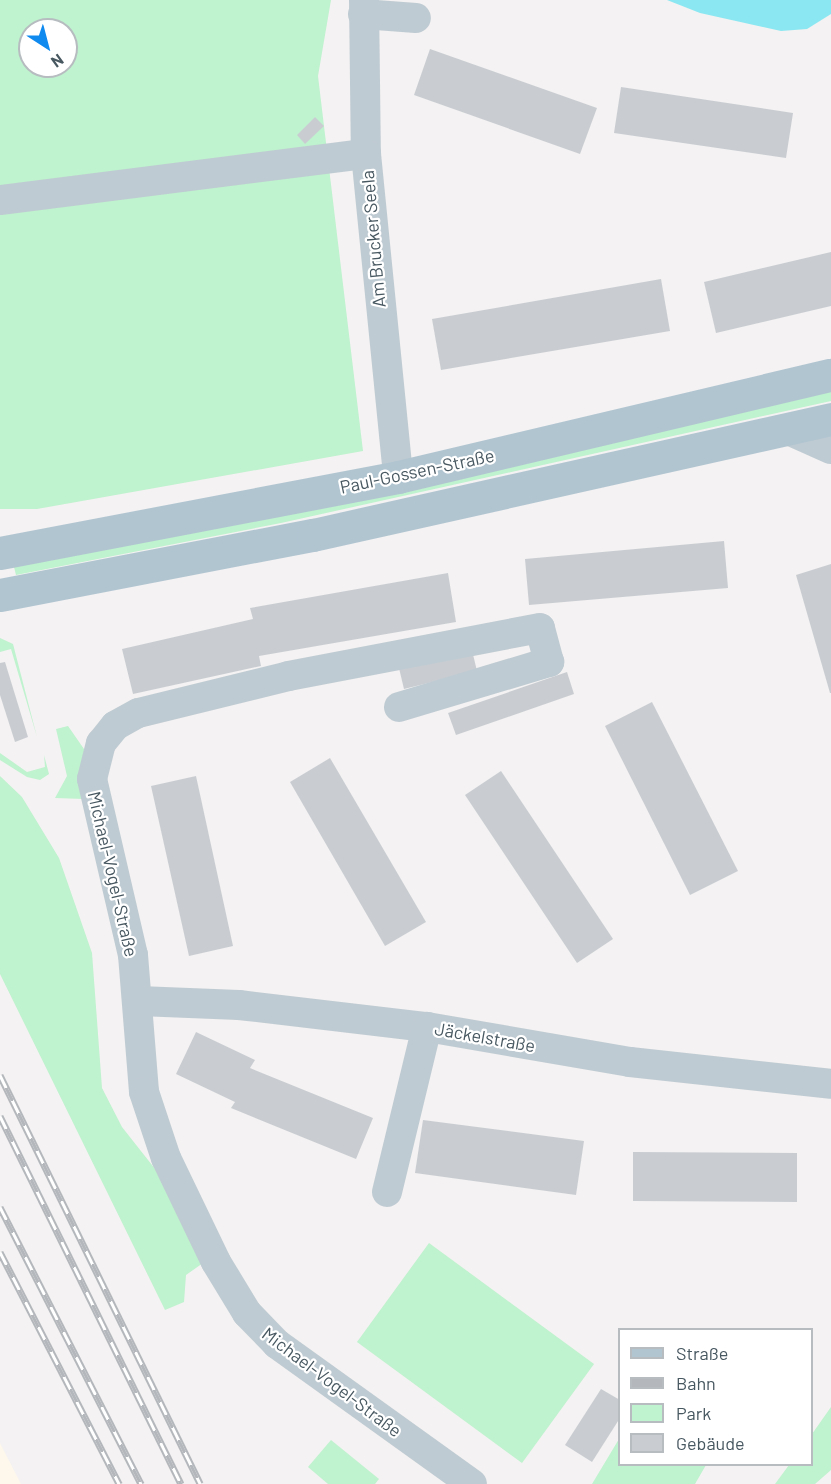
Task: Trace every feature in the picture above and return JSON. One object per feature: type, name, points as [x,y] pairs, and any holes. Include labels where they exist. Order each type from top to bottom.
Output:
[{"type":"main road","name":"Paul-Gossen-Straße","points":[[0,553],[398,477],[831,375]]},
{"type":"main road","points":[[0,595],[336,530],[831,419]]},
{"type":"street","points":[[364,7],[416,18]]},
{"type":"street","name":"Am Brucker Seela","points":[[364,7],[366,154],[398,477]]},
{"type":"street","points":[[0,200],[366,154]]},
{"type":"street","points":[[786,429],[831,449]]},
{"type":"street","name":"Michael-Vogel-Straße","points":[[399,707],[549,662],[540,628],[289,676],[130,716],[107,734],[94,759],[92,779],[139,1001],[143,1084],[166,1158],[247,1313],[294,1358],[472,1484]]},
{"type":"street","name":"Jäckelstraße","points":[[139,1001],[239,1005],[427,1028],[630,1062],[831,1084]]},
{"type":"street","points":[[387,1192],[427,1028]]},
{"type":"shaded area","points":[[0,1443],[21,1484],[0,1484]]},
{"type":"green space","points":[[0,0],[331,0],[318,76],[363,451],[37,509],[0,509]]},
{"type":"green space","points":[[831,390],[831,401],[281,523],[16,575],[14,567],[452,479]]},
{"type":"green space","points":[[0,638],[13,644],[37,737],[11,649],[0,652]]},
{"type":"green space","points":[[68,726],[84,749],[84,799],[55,798],[67,776],[56,729]]},
{"type":"green space","points":[[0,753],[27,772],[45,767],[44,755],[49,774],[40,780],[27,777],[0,760]]},
{"type":"green space","points":[[0,776],[22,797],[59,858],[92,953],[102,1088],[122,1127],[163,1179],[203,1263],[186,1275],[184,1302],[165,1310],[0,974]]},
{"type":"green space","points":[[429,1243],[594,1364],[522,1463],[357,1342]]},
{"type":"green space","points":[[831,1407],[831,1470],[815,1484],[775,1484],[788,1466],[813,1466],[813,1433]]},
{"type":"green space","points":[[331,1440],[379,1479],[375,1484],[328,1484],[308,1467]]},
{"type":"green space","points":[[618,1441],[618,1466],[705,1466],[695,1484],[592,1484]]},
{"type":"water","points":[[667,0],[831,0],[831,14],[807,29],[781,31],[700,13]]},
{"type":"building","points":[[430,49],[597,108],[580,154],[414,95]]},
{"type":"building","points":[[621,87],[793,113],[786,158],[614,133]]},
{"type":"building","points":[[315,117],[324,126],[305,144],[297,135]]},
{"type":"building","points":[[831,252],[831,306],[716,333],[704,282]]},
{"type":"building","points":[[661,279],[670,331],[441,370],[432,319]]},
{"type":"building","points":[[724,541],[728,588],[529,605],[525,559]]},
{"type":"building","points":[[831,564],[831,693],[830,693],[796,575]]},
{"type":"building","points":[[448,573],[456,622],[259,656],[261,666],[133,694],[122,649],[253,619],[250,608]]},
{"type":"building","points":[[471,646],[477,671],[404,689],[398,664]]},
{"type":"building","points":[[5,662],[28,737],[15,742],[0,695],[0,663]]},
{"type":"building","points":[[567,672],[574,694],[456,735],[448,713]]},
{"type":"building","points":[[652,702],[738,871],[690,895],[605,726]]},
{"type":"building","points":[[330,758],[426,922],[385,946],[290,782]]},
{"type":"building","points":[[501,771],[613,939],[577,963],[465,795]]},
{"type":"building","points":[[196,776],[233,946],[189,956],[151,786]]},
{"type":"building","points":[[196,1032],[255,1060],[250,1068],[373,1118],[356,1159],[231,1108],[235,1102],[176,1074]]},
{"type":"building","points":[[423,1120],[584,1141],[576,1195],[415,1173]]},
{"type":"building","points":[[633,1152],[797,1153],[797,1202],[633,1201]]},
{"type":"building","points":[[601,1389],[618,1399],[618,1421],[592,1462],[565,1445]]},
{"type":"railway","points":[[0,1075],[200,1484]]},
{"type":"railway","points":[[0,1116],[181,1484]]},
{"type":"railway","points":[[0,1207],[141,1484]]},
{"type":"railway","points":[[0,1252],[119,1484]]}]
